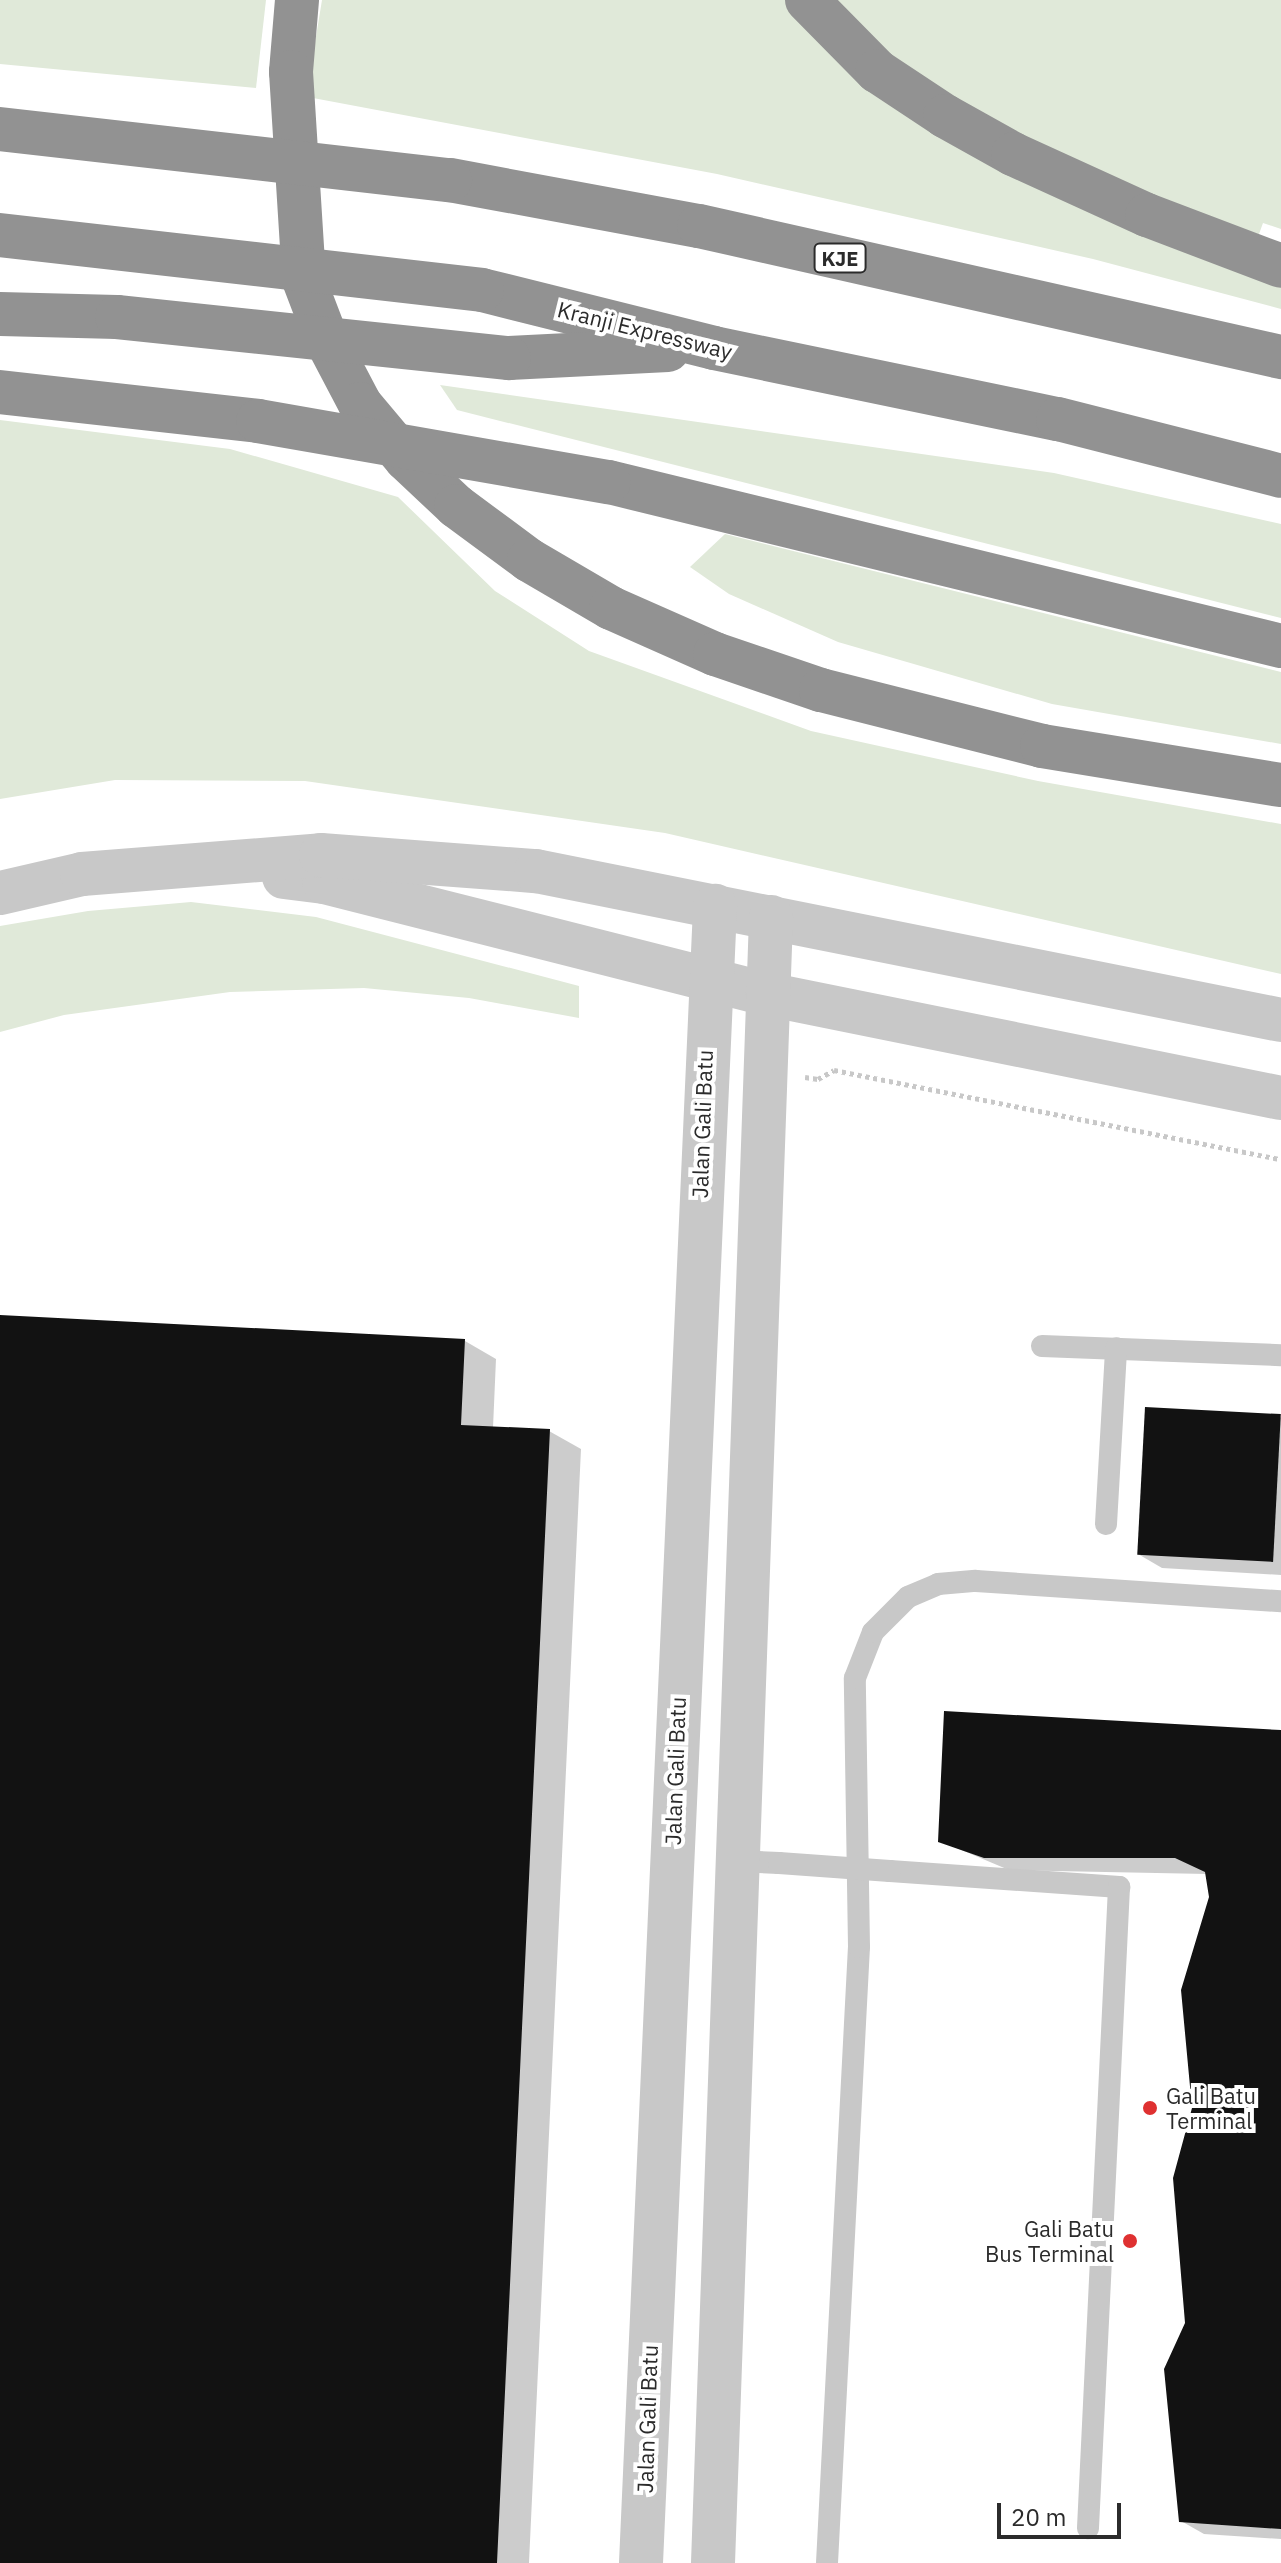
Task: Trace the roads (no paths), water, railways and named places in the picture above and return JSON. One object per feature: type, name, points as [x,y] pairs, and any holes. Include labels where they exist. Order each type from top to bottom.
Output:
[{"type":"highway","points":[[297,0],[291,72],[304,280],[328,343],[360,404],[406,459],[456,506],[529,560],[611,608],[781,676],[1042,746],[1281,785]]},
{"type":"highway","points":[[807,0],[877,71],[972,131],[1147,215],[1281,266]]},
{"type":"highway","name":"KJE","points":[[0,129],[450,180],[699,226],[1281,357]]},
{"type":"highway","name":"Kranji Expressway","points":[[0,235],[482,290],[714,348],[878,378],[1281,476]]},
{"type":"highway","points":[[0,314],[117,317],[509,358],[714,348]]},
{"type":"highway","points":[[0,392],[258,421],[609,482],[1281,646]]},
{"type":"street","points":[[0,893],[82,874],[321,855],[505,869],[715,906],[1281,1020]]},
{"type":"street","points":[[198,866],[324,882],[767,994],[1281,1098]]},
{"type":"street","name":"Jalan Gali Batu","points":[[641,2563],[708,980],[715,906]]},
{"type":"street","points":[[713,2563],[771,917]]},
{"type":"lane","points":[[1042,1346],[1281,1355]]},
{"type":"lane","points":[[1106,1524],[1116,1348]]},
{"type":"lane","points":[[827,2563],[859,1947],[855,1678],[873,1632],[908,1597],[938,1584],[976,1581],[1281,1601]]},
{"type":"lane","points":[[736,1861],[1119,1887],[1088,2528]]},
{"type":"place","name":"Gali Batu Terminal","points":[[1150,2108]]},
{"type":"place","name":"Gali Batu Bus Terminal","points":[[1130,2241]]}]
